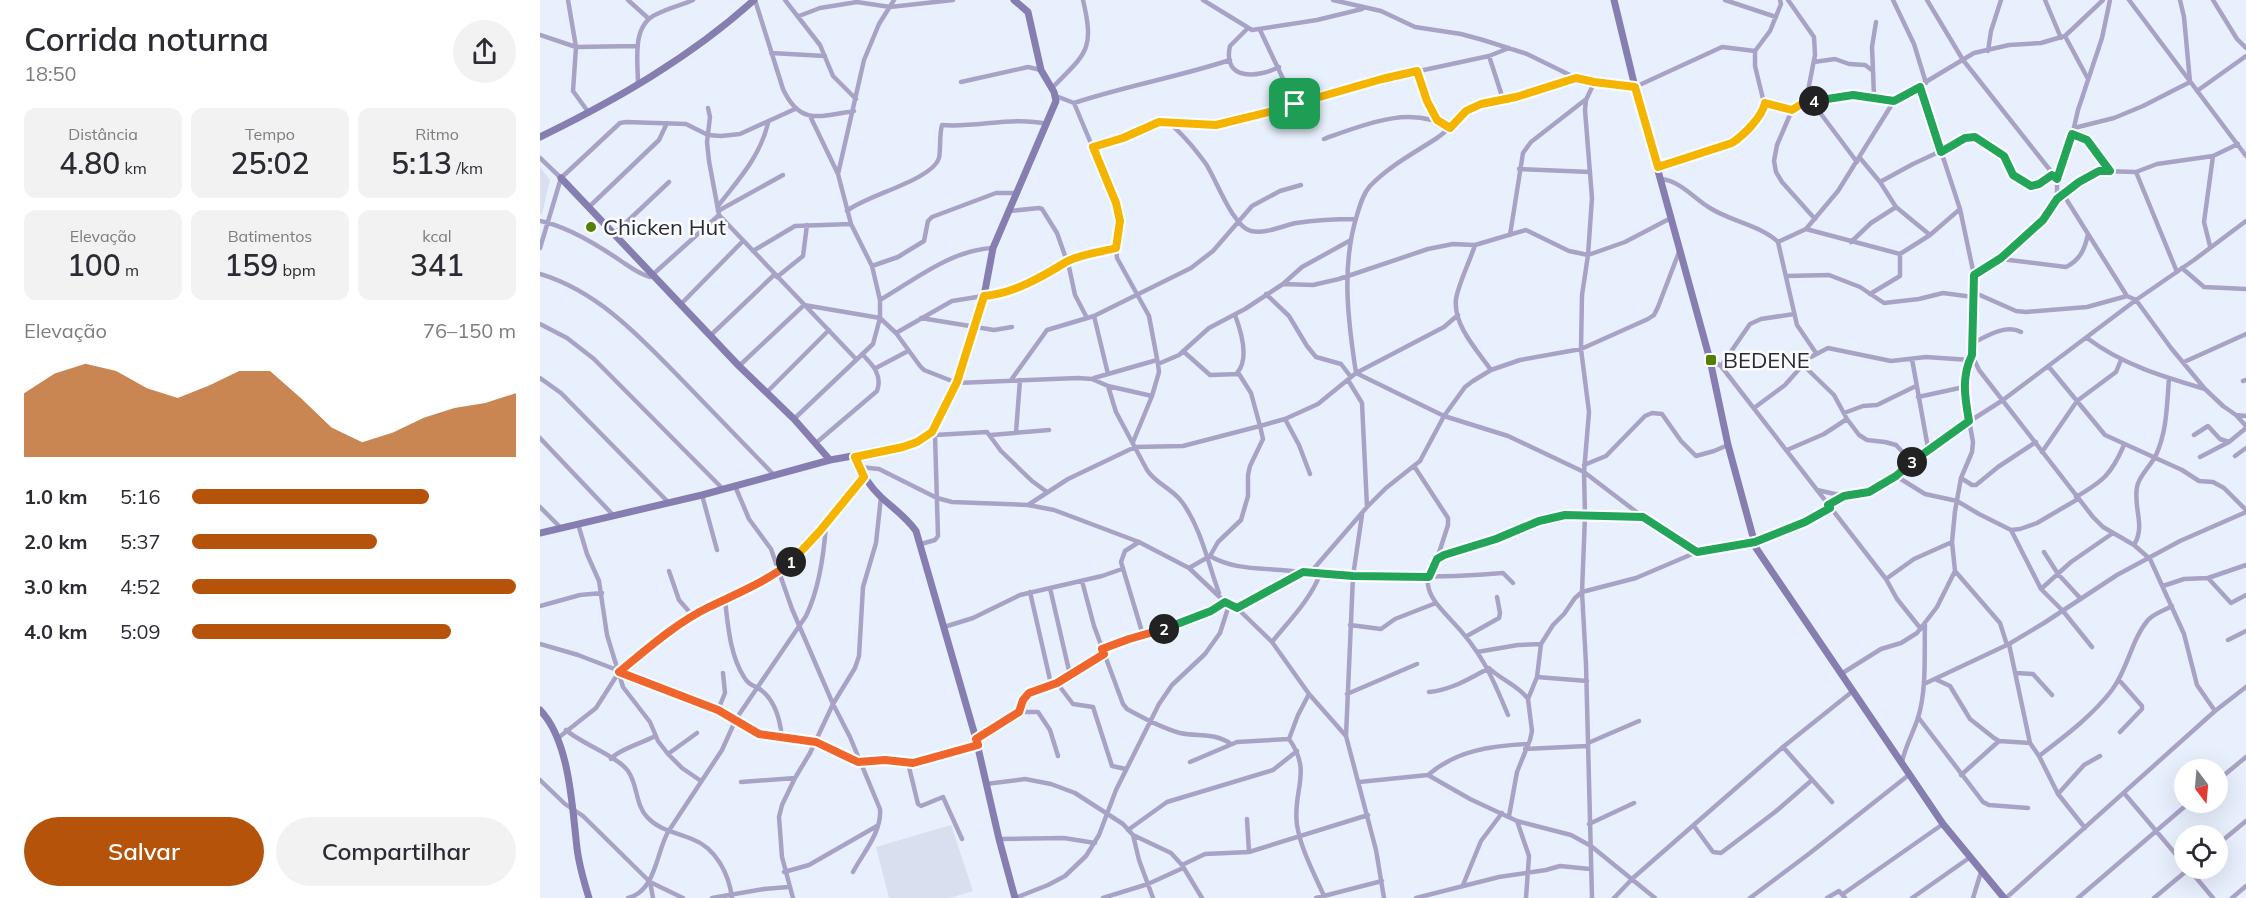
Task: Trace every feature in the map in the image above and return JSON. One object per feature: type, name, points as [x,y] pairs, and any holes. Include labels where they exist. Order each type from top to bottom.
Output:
[{"type":"street","points":[[568,0],[576,47],[573,91],[589,113]]},
{"type":"street","points":[[628,0],[649,19]]},
{"type":"street","points":[[638,84],[638,46],[644,24],[656,14],[693,0]]},
{"type":"street","points":[[540,137],[589,113],[638,84],[727,25],[752,0],[789,102],[795,109],[811,118],[837,174],[851,224],[872,266],[880,300],[880,318],[873,344],[794,419]]},
{"type":"street","points":[[785,0],[800,16],[820,45],[833,76],[856,99]]},
{"type":"street","points":[[837,174],[854,111],[864,60],[879,24],[894,0]]},
{"type":"street","points":[[800,16],[820,8],[857,2],[890,7],[953,0]]},
{"type":"street","points":[[1014,0],[1025,8],[1032,21],[1041,70],[1051,88],[1056,96],[1074,103],[1117,89],[1158,81],[1230,60]]},
{"type":"street","points":[[1051,88],[1082,57],[1089,41],[1089,28],[1083,0]]},
{"type":"street","points":[[1203,0],[1247,29],[1260,30],[1317,20],[1365,8]]},
{"type":"street","points":[[1333,0],[1381,11],[1415,27],[1461,34],[1509,48],[1539,59],[1576,78],[1635,87],[1722,47],[1755,51]]},
{"type":"street","points":[[1614,0],[1635,87],[1710,360],[1728,445],[1760,555],[1943,824],[1969,858],[2005,898],[2215,711],[2246,687]]},
{"type":"street","points":[[1725,0],[1776,17]]},
{"type":"street","points":[[1658,167],[1732,143],[1761,113],[1765,103],[1755,66],[1755,51],[1770,31],[1781,2],[1788,0],[1814,37],[1814,62],[1809,101],[1858,160],[1880,182],[1896,207],[1930,235]]},
{"type":"street","points":[[1893,0],[1914,44],[1926,83]]},
{"type":"street","points":[[1927,0],[1963,60],[2057,179]]},
{"type":"street","points":[[1988,51],[1991,31],[2001,0]]},
{"type":"street","points":[[2045,0],[2063,37],[2088,79]]},
{"type":"street","points":[[1778,242],[1806,229],[1815,219],[1838,191],[1894,101],[1974,53],[2009,45],[2041,43],[2063,37],[2103,0]]},
{"type":"street","points":[[2057,199],[2057,179],[2102,38],[2110,0]]},
{"type":"street","points":[[2129,0],[2246,156]]},
{"type":"street","points":[[2180,0],[2184,17],[2190,82]]},
{"type":"street","points":[[2213,0],[2246,48]]},
{"type":"street","points":[[1874,97],[1872,47],[1876,22]]},
{"type":"street","points":[[1247,29],[1230,46],[1230,60],[1242,75],[1264,75],[1280,68]]},
{"type":"street","points":[[1260,30],[1280,68],[1295,104]]},
{"type":"street","points":[[540,35],[576,47],[638,46]]},
{"type":"street","points":[[1093,147],[1123,138],[1159,122],[1216,125],[1382,79],[1489,56],[1509,48]]},
{"type":"street","points":[[771,53],[825,56]]},
{"type":"street","points":[[1489,56],[1503,99]]},
{"type":"street","points":[[2197,91],[2246,56]]},
{"type":"street","points":[[1814,62],[1835,59],[1849,64],[1865,65],[1873,71]]},
{"type":"street","points":[[961,82],[1028,67],[1041,70]]},
{"type":"street","points":[[1417,71],[1427,101],[1437,120]]},
{"type":"street","points":[[1367,507],[1362,403],[1352,377],[1348,276],[1351,240],[1362,199],[1384,173],[1450,128],[1466,111],[1481,104],[1576,78]]},
{"type":"street","points":[[1592,898],[1587,681],[1582,592],[1585,516],[1584,465],[1589,412],[1581,350],[1582,295],[1588,255],[1592,198],[1585,128],[1586,100],[1594,82]]},
{"type":"street","points":[[2074,128],[2114,118],[2190,82]]},
{"type":"street","points":[[1841,674],[1881,649],[1908,639],[1923,627],[1937,607],[1955,571],[1952,542],[1953,522],[1962,478],[1972,452],[1973,442],[1964,387],[1973,343],[1974,275],[1960,209],[1920,87]]},
{"type":"street","points":[[1815,219],[1776,172],[1774,161],[1777,145],[1792,110],[1809,101],[1853,95],[1894,101]]},
{"type":"street","points":[[921,544],[937,539],[933,434],[957,382],[975,327],[984,296],[993,248],[1047,124],[1056,96]]},
{"type":"street","points":[[1510,235],[1523,153],[1531,142],[1586,100]]},
{"type":"street","points":[[1074,103],[1116,203],[1120,221],[1116,248],[1120,267],[1149,316],[1158,362],[1159,372],[1152,396],[1134,444]]},
{"type":"street","points":[[1765,103],[1792,110]]},
{"type":"street","points":[[708,108],[710,117],[709,161],[718,211],[742,242],[856,359]]},
{"type":"street","points":[[540,248],[561,178],[620,123],[690,125],[708,135],[740,134],[795,109]]},
{"type":"street","points":[[811,118],[854,111]]},
{"type":"street","points":[[1324,139],[1376,121],[1409,118],[1437,120],[1450,128]]},
{"type":"street","points":[[847,211],[855,204],[883,195],[928,172],[939,159],[942,125],[961,127],[1034,121],[1047,124]]},
{"type":"street","points":[[589,207],[659,140],[667,123]]},
{"type":"street","points":[[540,221],[594,245],[641,274],[654,276],[718,211],[759,152],[768,123]]},
{"type":"street","points":[[1168,123],[1179,131],[1207,165],[1226,204],[1250,231],[1264,231],[1320,220],[1356,219]]},
{"type":"street","points":[[2072,134],[2087,140],[2110,171]]},
{"type":"street","points":[[1880,182],[1965,138],[1975,137],[2004,156],[2013,175],[2031,186],[2039,184],[2052,175]]},
{"type":"street","points":[[1974,275],[2001,258],[2043,220],[2057,199],[2088,176],[2099,171],[2136,172],[2157,164],[2213,156],[2238,144]]},
{"type":"street","points":[[2210,246],[2204,222],[2213,156]]},
{"type":"street","points":[[540,158],[739,366],[794,419],[830,460]]},
{"type":"street","points":[[1520,169],[1590,172]]},
{"type":"street","points":[[2136,172],[2177,272]]},
{"type":"street","points":[[718,211],[783,175]]},
{"type":"street","points":[[1661,179],[1674,181],[1709,208],[1766,233],[1778,242],[1794,314],[1803,336],[1816,353]]},
{"type":"street","points":[[613,235],[669,182]]},
{"type":"street","points":[[1011,380],[1047,330],[1094,316],[1206,258],[1252,206],[1280,191],[1300,184]]},
{"type":"street","points":[[872,266],[898,256],[924,241],[928,221],[932,217],[996,193],[1017,193]]},
{"type":"street","points":[[2063,194],[2127,296],[2136,300],[2205,389],[2236,415],[2246,427],[2229,442],[2200,457]]},
{"type":"street","points":[[1010,211],[1039,207],[1042,209],[1057,233],[1075,295],[1087,318]]},
{"type":"street","points":[[1851,242],[1871,224],[1896,207]]},
{"type":"street","points":[[1806,229],[1900,254],[1930,235],[1960,209]]},
{"type":"street","points":[[1283,284],[1313,285],[1348,276],[1428,249],[1453,244],[1475,244],[1528,231],[1569,251],[1588,255],[1611,248],[1671,218]]},
{"type":"street","points":[[1817,489],[1844,496],[1869,492],[1896,476],[1928,448],[2049,368],[2136,300],[2246,221]]},
{"type":"street","points":[[753,251],[795,226],[851,224]]},
{"type":"street","points":[[711,335],[776,276],[803,256],[807,225]]},
{"type":"street","points":[[2001,258],[2066,267],[2080,255],[2085,247],[2088,234]]},
{"type":"street","points":[[804,305],[880,318],[896,333],[924,370],[957,382],[1092,379],[1171,360],[1209,328],[1235,315],[1283,284],[1302,267],[1351,240]]},
{"type":"street","points":[[681,304],[742,242]]},
{"type":"street","points":[[1475,244],[1456,299],[1458,315],[1469,340],[1491,370]]},
{"type":"street","points":[[880,300],[950,258],[978,249],[993,248]]},
{"type":"street","points":[[896,333],[952,301],[1002,292],[1052,272],[1067,262],[1116,248]]},
{"type":"street","points":[[1310,573],[1367,507],[1420,461],[1444,416],[1465,387],[1491,370],[1520,360],[1581,350],[1654,315],[1680,250]]},
{"type":"street","points":[[1870,294],[1900,276],[1900,254]]},
{"type":"street","points":[[2182,268],[2204,287],[2246,289]]},
{"type":"street","points":[[540,274],[599,303],[638,335],[775,476]]},
{"type":"street","points":[[1787,276],[1830,275],[1860,287],[1880,302],[1888,303],[1943,293],[1973,295],[2016,311],[2026,312],[2087,307],[2127,296]]},
{"type":"street","points":[[1266,294],[1289,316],[1316,357],[1341,364],[1352,377],[1444,416],[1508,436],[1584,472],[1643,517],[1697,552]]},
{"type":"street","points":[[739,366],[804,305]]},
{"type":"street","points":[[1720,366],[1750,324],[1794,314]]},
{"type":"street","points":[[1183,351],[1210,375],[1237,373],[1244,363],[1240,328],[1235,315]]},
{"type":"street","points":[[1028,505],[1068,479],[1134,444],[1183,446],[1285,419],[1318,404],[1352,377],[1444,327],[1458,315]]},
{"type":"street","points":[[1094,316],[1108,374]]},
{"type":"street","points":[[921,318],[994,330],[1012,327]]},
{"type":"street","points":[[540,324],[567,338],[594,359],[723,489]]},
{"type":"street","points":[[1973,343],[2005,330],[2017,329],[2021,332]]},
{"type":"street","points":[[766,393],[829,330]]},
{"type":"street","points":[[2184,362],[2246,334]]},
{"type":"street","points":[[2088,338],[2121,360],[2205,389]]},
{"type":"street","points":[[1754,408],[1785,385],[1802,364],[1816,353],[1828,348],[1882,360],[1971,357]]},
{"type":"street","points":[[876,368],[908,351]]},
{"type":"street","points":[[816,443],[877,391],[879,382],[876,368],[862,354]]},
{"type":"street","points":[[1971,357],[2100,525],[2134,545],[2150,559],[2184,634],[2193,677],[2215,711]]},
{"type":"street","points":[[1912,359],[1928,448]]},
{"type":"street","points":[[1710,360],[1720,366],[1754,408],[1886,579],[1897,600],[1923,627],[1924,684],[1918,717],[1902,762]]},
{"type":"street","points":[[2042,452],[2077,401],[2116,372],[2121,360]]},
{"type":"street","points":[[1802,364],[1834,395],[1847,419],[1864,439],[1896,445],[1911,462]]},
{"type":"street","points":[[1924,684],[2008,644],[2117,575],[2180,541],[2246,511],[2224,488],[2213,482],[2199,481],[2182,470],[2105,435],[2049,368]]},
{"type":"street","points":[[1189,568],[1208,557],[1218,542],[1241,520],[1248,496],[1248,475],[1263,439],[1251,393],[1237,373]]},
{"type":"street","points":[[540,378],[561,393],[669,502]]},
{"type":"street","points":[[2134,545],[2140,532],[2136,504],[2137,484],[2154,458],[2165,425],[2169,378]]},
{"type":"street","points":[[1092,379],[1108,386],[1152,396]]},
{"type":"street","points":[[1016,432],[1020,380]]},
{"type":"street","points":[[1108,386],[1116,412],[1151,476],[1172,491],[1192,518],[1208,557],[1219,595]]},
{"type":"street","points":[[1844,413],[1863,406],[1877,405],[1916,386]]},
{"type":"street","points":[[1918,397],[1964,387]]},
{"type":"street","points":[[1584,465],[1606,456],[1645,416],[1652,412],[1662,414],[1681,441],[1696,456],[1728,445]]},
{"type":"street","points":[[2236,415],[2246,416]]},
{"type":"street","points":[[1285,419],[1299,445],[1310,474]]},
{"type":"street","points":[[1787,450],[1824,434],[1847,419]]},
{"type":"street","points":[[2194,435],[2208,426],[2220,439],[2229,442]]},
{"type":"street","points":[[991,435],[1049,430]]},
{"type":"street","points":[[540,533],[702,495],[830,460],[903,447],[933,434],[983,431],[991,435],[1001,451],[1047,492]]},
{"type":"street","points":[[540,438],[614,516]]},
{"type":"street","points":[[1962,478],[1976,485],[2007,460],[2036,442]]},
{"type":"street","points":[[1896,476],[1925,494],[1957,501],[2011,530],[2020,529],[2037,523],[2102,481],[2117,462],[2124,445]]},
{"type":"street","points":[[2235,456],[2246,448]]},
{"type":"street","points":[[855,457],[864,477],[881,497],[910,522],[921,544],[977,742],[1015,898],[1065,876],[1076,867],[1095,843],[1126,769],[1166,693],[1205,654],[1220,633],[1227,604]]},
{"type":"street","points":[[1414,466],[1448,518],[1448,525],[1428,584],[1436,603],[1467,636],[1489,668],[1500,678],[1523,691],[1528,699],[1532,731],[1517,772],[1509,816]]},
{"type":"street","points":[[859,467],[879,469],[936,498],[964,503],[1028,505],[1054,510],[1139,542],[1189,568],[1227,604],[1237,608],[1272,642],[1309,694],[1346,736]]},
{"type":"street","points":[[558,738],[596,708],[619,672],[693,616],[745,591],[791,562],[864,477]]},
{"type":"street","points":[[735,486],[749,519],[771,549],[800,626],[880,809],[874,836],[853,872]]},
{"type":"street","points":[[702,495],[717,550]]},
{"type":"street","points":[[1528,699],[1537,677],[1541,644],[1553,625],[1582,592],[1646,575],[1697,552],[1755,542],[1805,522],[1844,496]]},
{"type":"street","points":[[792,898],[784,872],[779,817],[785,796],[816,742],[859,656],[863,587],[876,543],[881,497]]},
{"type":"street","points":[[540,507],[561,528]]},
{"type":"street","points":[[1363,513],[1353,576],[1346,736],[1368,815],[1384,898]]},
{"type":"street","points":[[1437,559],[1496,539],[1539,521],[1565,515],[1643,517]]},
{"type":"street","points":[[628,898],[637,896],[650,882],[661,844],[722,750],[736,719],[800,626],[812,604],[826,524]]},
{"type":"street","points":[[578,525],[599,581],[608,635],[623,687],[650,722],[655,736],[668,754],[682,768],[701,781]]},
{"type":"street","points":[[2011,530],[2041,589],[2063,611],[2092,648]]},
{"type":"street","points":[[2041,589],[2113,533]]},
{"type":"street","points":[[1139,542],[1121,556],[1122,569],[1143,635]]},
{"type":"street","points":[[1886,579],[1914,559],[1952,542]]},
{"type":"street","points":[[2044,552],[2058,574],[2081,599]]},
{"type":"street","points":[[1208,557],[1240,567],[1353,576],[1429,577],[1503,573],[1513,583]]},
{"type":"street","points":[[2163,586],[2184,579],[2208,578],[2246,565]]},
{"type":"street","points":[[944,627],[973,618],[1030,592],[1082,581],[1122,569]]},
{"type":"street","points":[[1955,571],[1998,620],[2016,673],[2030,743],[2058,794],[2085,828]]},
{"type":"street","points":[[669,572],[679,600],[693,616]]},
{"type":"street","points":[[1237,608],[1303,572]]},
{"type":"street","points":[[1272,642],[1308,595],[1320,574]]},
{"type":"street","points":[[2208,578],[2232,603],[2246,595]]},
{"type":"street","points":[[1082,581],[1103,652],[1127,709],[1170,730],[1184,734],[1208,734],[1222,738],[1231,744]]},
{"type":"street","points":[[1050,588],[1070,675]]},
{"type":"street","points":[[1030,592],[1054,684],[1073,704],[1093,707],[1112,766],[1126,769]]},
{"type":"street","points":[[540,606],[580,595],[602,593]]},
{"type":"street","points":[[1467,636],[1499,618],[1497,597]]},
{"type":"street","points":[[725,600],[729,632],[740,670],[750,685],[758,688],[771,701],[776,711],[782,737]]},
{"type":"street","points":[[1350,625],[1381,629],[1395,619],[1436,603]]},
{"type":"street","points":[[540,644],[578,655],[718,710],[759,734],[772,738],[782,737],[816,742],[858,762],[885,760],[908,763],[927,760],[977,742],[1019,712],[1025,696],[1070,675],[1103,652],[1227,604]]},
{"type":"street","points":[[2039,756],[2075,727],[2110,692],[2119,680],[2149,619],[2172,606]]},
{"type":"street","points":[[2228,640],[2246,631]]},
{"type":"street","points":[[1477,652],[1518,645],[1541,644]]},
{"type":"street","points":[[1347,694],[1417,664]]},
{"type":"street","points":[[1429,692],[1443,691],[1489,668]]},
{"type":"street","points":[[1489,668],[1508,715]]},
{"type":"street","points":[[718,710],[725,693],[723,673]]},
{"type":"street","points":[[2016,673],[2033,674],[2052,695]]},
{"type":"street","points":[[1537,677],[1587,681]]},
{"type":"street","points":[[1935,679],[1950,686],[1971,719],[1999,741],[2030,743]]},
{"type":"street","points":[[2119,680],[2142,706],[2142,709],[2120,732]]},
{"type":"street","points":[[1614,898],[1633,878],[1783,747],[1853,691]]},
{"type":"street","points":[[1289,739],[1309,694]]},
{"type":"street","points":[[540,710],[558,738],[574,810],[577,849],[589,898]]},
{"type":"street","points":[[1019,712],[1038,712],[1050,730],[1058,756]]},
{"type":"street","points":[[1918,717],[1985,804],[2028,808]]},
{"type":"street","points":[[1359,782],[1428,775],[1442,763],[1458,755],[1498,746],[1587,745],[1639,721]]},
{"type":"street","points":[[566,730],[627,770],[634,783],[638,802],[647,817],[668,832],[692,839],[712,852],[725,874],[732,896]]},
{"type":"street","points":[[668,754],[697,733]]},
{"type":"street","points":[[611,759],[620,750],[642,744],[655,736]]},
{"type":"street","points":[[1190,762],[1231,744],[1289,739]]},
{"type":"street","points":[[1289,739],[1298,751],[1301,777],[1297,812],[1300,836],[1324,896]]},
{"type":"street","points":[[1961,775],[1999,741]]},
{"type":"street","points":[[1783,747],[1832,802]]},
{"type":"street","points":[[1128,830],[1167,802],[1273,770],[1298,751]]},
{"type":"street","points":[[2058,794],[2084,765],[2100,756]]},
{"type":"street","points":[[2228,772],[2246,757]]},
{"type":"street","points":[[908,763],[918,804],[921,806],[943,797],[962,839]]},
{"type":"street","points":[[1750,898],[1910,774]]},
{"type":"street","points":[[1428,775],[1470,799],[1517,821],[1571,835],[1591,846],[1655,898]]},
{"type":"street","points":[[741,782],[795,778]]},
{"type":"street","points":[[986,784],[1025,779],[1051,784],[1075,793],[1133,835],[1171,853],[1183,866],[1202,898]]},
{"type":"street","points":[[540,780],[583,816],[650,882],[682,898]]},
{"type":"street","points":[[1694,826],[1713,852],[1720,853],[1775,812],[1812,780]]},
{"type":"street","points":[[2124,793],[2174,853]]},
{"type":"street","points":[[1590,824],[1634,802]]},
{"type":"street","points":[[1463,885],[1481,841],[1503,813]]},
{"type":"street","points":[[2078,898],[2177,813]]},
{"type":"street","points":[[1103,898],[1148,884],[1205,854],[1249,852],[1368,815]]},
{"type":"street","points":[[1247,819],[1249,852]]},
{"type":"street","points":[[1517,821],[1529,856],[1526,898]]},
{"type":"street","points":[[2228,836],[2246,821]]},
{"type":"street","points":[[1827,898],[1839,891],[1844,896],[1943,824]]},
{"type":"street","points":[[784,872],[809,866],[877,826]]},
{"type":"street","points":[[1133,835],[1138,860],[1153,898]]},
{"type":"street","points":[[999,839],[1064,838],[1095,843]]},
{"type":"street","points":[[1912,898],[1969,858]]},
{"type":"street","points":[[1416,898],[1463,885],[1568,865],[1590,869]]},
{"type":"street","points":[[1973,898],[1982,872]]},
{"type":"street","points":[[2154,898],[2177,879]]},
{"type":"street","points":[[2198,879],[2214,898]]},
{"type":"street","points":[[1316,898],[1382,881]]},
{"type":"street","points":[[650,882],[653,898]]},
{"type":"street","points":[[2232,898],[2246,886]]},
{"type":"street","points":[[712,898],[788,887]]},
{"type":"street","points":[[2241,891],[2246,897]]},
{"type":"shaded area","points":[[540,167],[550,180],[542,214],[540,214]]},
{"type":"shaded area","points":[[951,825],[973,891],[950,898],[889,898],[876,847]]},
{"type":"place","name":"Chicken Hut","points":[[591,227]]},
{"type":"place","name":"BEDENE","points":[[1711,360]]},
{"type":"route","points":[[1417,71],[1427,101],[1437,120],[1450,128],[1466,111],[1491,100],[1516,97],[1576,78],[1622,87],[1635,87],[1658,167],[1732,143],[1761,113],[1765,103],[1792,110],[1806,101],[1853,95],[1894,101],[1920,87],[1941,152],[1965,138],[1975,137],[2006,158],[2013,175],[2035,186],[2052,175],[2057,179],[2072,134],[2087,140],[2110,171],[2099,171],[2079,182],[2057,199],[2043,220],[2001,258],[1974,275],[1972,355],[1964,382],[1969,421],[1928,448],[1903,471],[1879,487],[1860,495],[1844,496],[1828,505],[1830,508],[1805,522],[1755,542],[1697,552],[1643,517],[1565,515],[1517,528],[1496,539],[1444,555],[1437,559],[1429,577],[1353,576],[1303,572],[1237,608],[1225,602],[1211,611],[1173,626],[1102,649],[1104,654],[1057,683],[1025,696],[1019,712],[976,739],[978,745],[913,763],[885,760],[858,762],[816,742],[782,737],[772,738],[759,734],[718,710],[619,672],[693,616],[745,591],[791,562],[864,477],[855,457],[903,447],[917,442],[932,432],[957,382],[984,296],[1002,292],[1052,272],[1067,262],[1116,248],[1120,221],[1116,203],[1093,147],[1123,138],[1159,122],[1216,125],[1295,104],[1417,71]]}]
